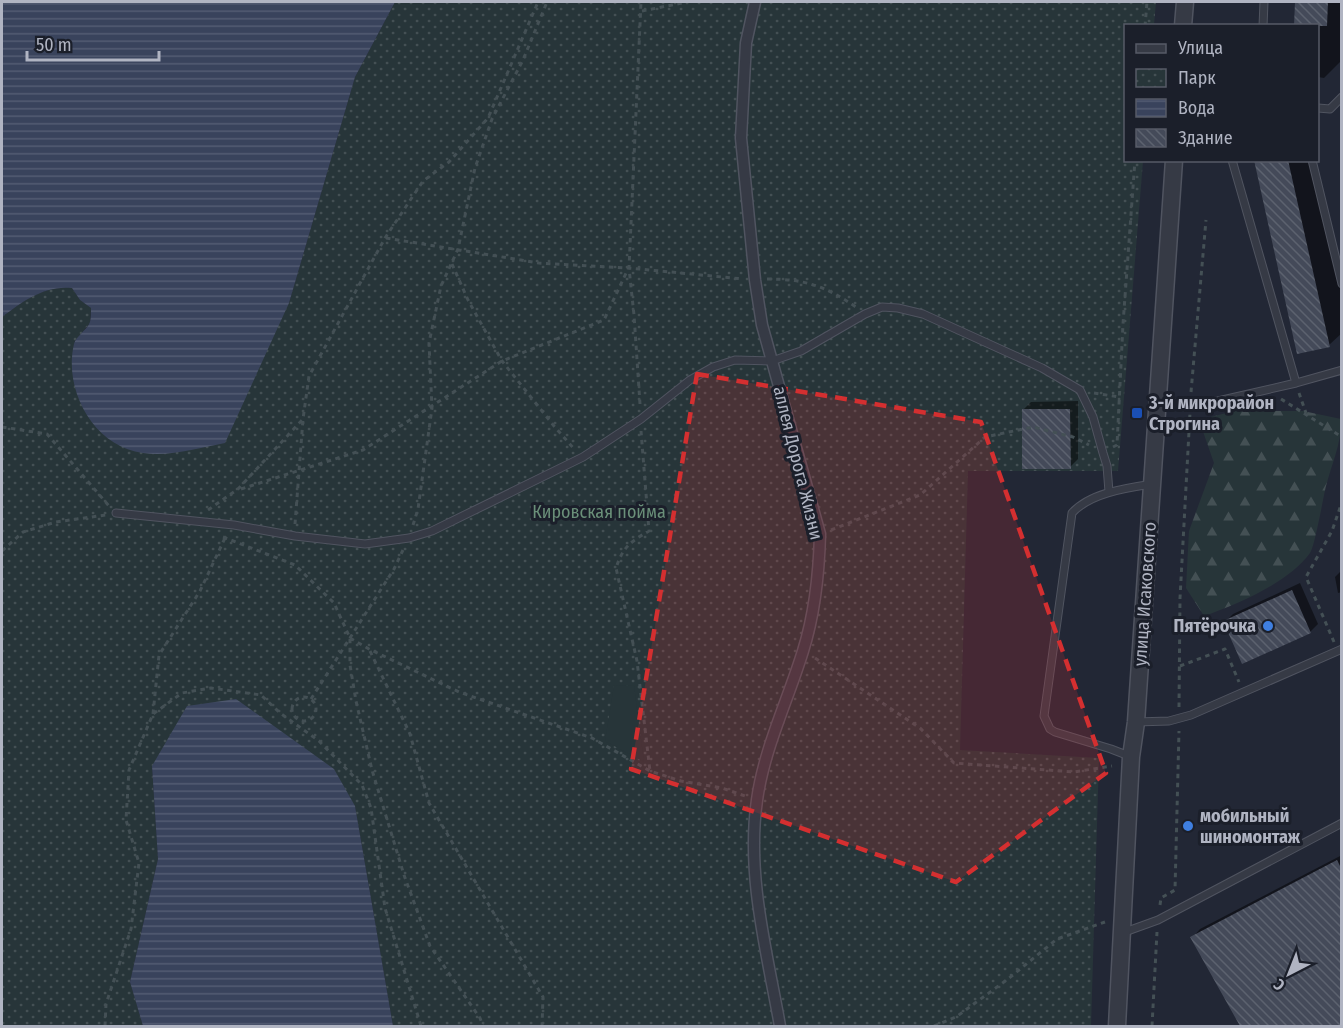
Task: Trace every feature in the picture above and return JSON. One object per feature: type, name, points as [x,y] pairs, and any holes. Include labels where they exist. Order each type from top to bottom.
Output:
[{"type":"street","name":"аллея Дорога Жизни","points":[[755,2],[746,43],[741,138],[755,280],[762,325],[820,534],[815,607],[763,768],[757,800],[753,845],[757,896],[780,1026]]},
{"type":"street","points":[[1183,24],[1185,2]]},
{"type":"street","name":"улица Исаковского","points":[[1117,1026],[1131,757],[1137,722],[1174,162]]},
{"type":"lane","points":[[1263,24],[1264,2]]},
{"type":"lane","points":[[1319,108],[1330,109],[1341,97]]},
{"type":"lane","points":[[1233,162],[1296,383]]},
{"type":"lane","points":[[1312,162],[1341,284]]},
{"type":"lane","points":[[116,513],[234,525],[295,536],[365,544],[409,538],[432,531],[583,457],[641,423],[690,380],[713,367],[735,360],[772,361],[801,351],[865,314],[882,308],[898,308],[923,314],[1042,368],[1080,390],[1093,417],[1107,466],[1109,492]]},
{"type":"lane","points":[[1159,403],[1218,401],[1341,370]]},
{"type":"lane","points":[[1131,757],[1054,732],[1050,729],[1044,716],[1071,513],[1076,508],[1109,492],[1152,484]]},
{"type":"lane","points":[[1137,722],[1169,721],[1191,715],[1339,649]]},
{"type":"lane","points":[[1122,933],[1158,920],[1341,823]]},
{"type":"path","points":[[295,536],[309,376],[386,238],[423,181],[449,162],[488,118],[538,2]]},
{"type":"path","points":[[311,699],[393,569],[409,538],[418,509],[432,408],[429,343],[441,286],[458,249],[475,168],[489,129],[548,2]]},
{"type":"path","points":[[641,2],[628,268],[634,315],[649,531],[625,547],[616,568],[637,661],[650,771]]},
{"type":"path","points":[[641,11],[687,2]]},
{"type":"path","points":[[1145,24],[1147,2]]},
{"type":"path","points":[[820,534],[920,495],[985,437],[1033,427],[1073,436],[1103,453],[1117,445],[1135,162]]},
{"type":"path","points":[[1152,1026],[1161,898],[1175,890],[1180,598],[1191,402],[1206,220]]},
{"type":"path","points":[[386,238],[539,263],[628,268],[755,280],[791,279],[835,293],[865,314]]},
{"type":"path","points":[[452,262],[468,300],[502,361],[554,426],[583,457]]},
{"type":"path","points":[[238,489],[363,450],[432,408],[502,361],[604,320],[628,268]]},
{"type":"path","points":[[1296,383],[1306,415]]},
{"type":"path","points":[[1080,390],[1119,397]]},
{"type":"path","points":[[1267,390],[1341,437]]},
{"type":"path","points":[[2,427],[47,434],[116,513]]},
{"type":"path","points":[[1339,649],[1306,577],[1332,531],[1341,502]]},
{"type":"path","points":[[2,551],[23,532],[56,522],[116,513]]},
{"type":"path","points":[[105,1026],[106,1004],[131,929],[139,863],[126,820],[129,770],[153,714],[159,655],[200,591],[225,538]]},
{"type":"path","points":[[350,638],[459,692],[592,738],[650,771],[681,781],[722,788],[757,800]]},
{"type":"path","points":[[350,638],[350,664],[356,701],[372,770],[404,876],[430,946],[480,1018],[483,1026]]},
{"type":"path","points":[[369,649],[410,734],[429,803],[543,997],[542,1026]]},
{"type":"path","points":[[1180,666],[1225,649],[1243,692]]},
{"type":"path","points":[[803,650],[920,728],[954,763],[1074,772],[1112,766]]},
{"type":"path","points":[[153,714],[182,693],[211,688],[261,695],[280,713],[319,741],[362,785],[371,808],[385,908],[421,1026]]},
{"type":"path","points":[[300,698],[311,699],[315,703],[316,713],[308,721],[298,720],[294,716],[292,705],[300,698]]},
{"type":"path","points":[[934,1026],[956,1017],[1057,939],[1106,922]]},
{"type":"highlighted area","points":[[697,374],[981,422],[1106,773],[956,882],[631,769]]},
{"type":"green space","name":"Кировская пойма","points":[[395,2],[1156,2],[1154,24],[1124,24],[1124,162],[1143,162],[1118,471],[968,471],[960,750],[1099,758],[1091,1026],[393,1026],[355,806],[152,766],[158,859],[130,982],[143,1026],[2,1026],[2,317],[34,295],[52,289],[72,288],[80,300],[91,308],[90,323],[74,342],[289,303],[355,77]]},
{"type":"green space","points":[[1234,411],[1303,411],[1341,419],[1340,436],[1310,553],[1301,564],[1276,583],[1247,599],[1204,616],[1186,588],[1189,531],[1214,463],[1199,420]]},
{"type":"green space","points":[[614,685],[634,686],[644,762],[605,741]]},
{"type":"water","points":[[2,2],[395,2],[355,77],[289,303],[225,443],[174,453],[143,453],[110,440],[97,428],[86,414],[78,397],[73,380],[72,362],[74,344],[90,322],[91,308],[80,300],[72,288],[53,289],[35,295],[2,317]]},
{"type":"water","points":[[236,699],[334,769],[355,806],[393,1026],[143,1026],[130,982],[158,859],[152,766],[187,706]]},
{"type":"building","points":[[1295,2],[1328,2],[1327,26],[1294,24]]},
{"type":"building","points":[[1254,162],[1288,162],[1330,347],[1297,354]]},
{"type":"building","points":[[1022,409],[1070,409],[1071,469],[1022,469]]},
{"type":"building","points":[[1292,590],[1311,633],[1242,664],[1223,621]]},
{"type":"building","points":[[1337,860],[1341,868],[1341,1026],[1240,1026],[1190,937]]},
{"type":"place","name":"3-й микрорайон Строгина","points":[[1137,413]]},
{"type":"place","name":"Пятёрочка","points":[[1268,626]]},
{"type":"place","name":"мобильный шиномонтаж","points":[[1188,826]]}]
